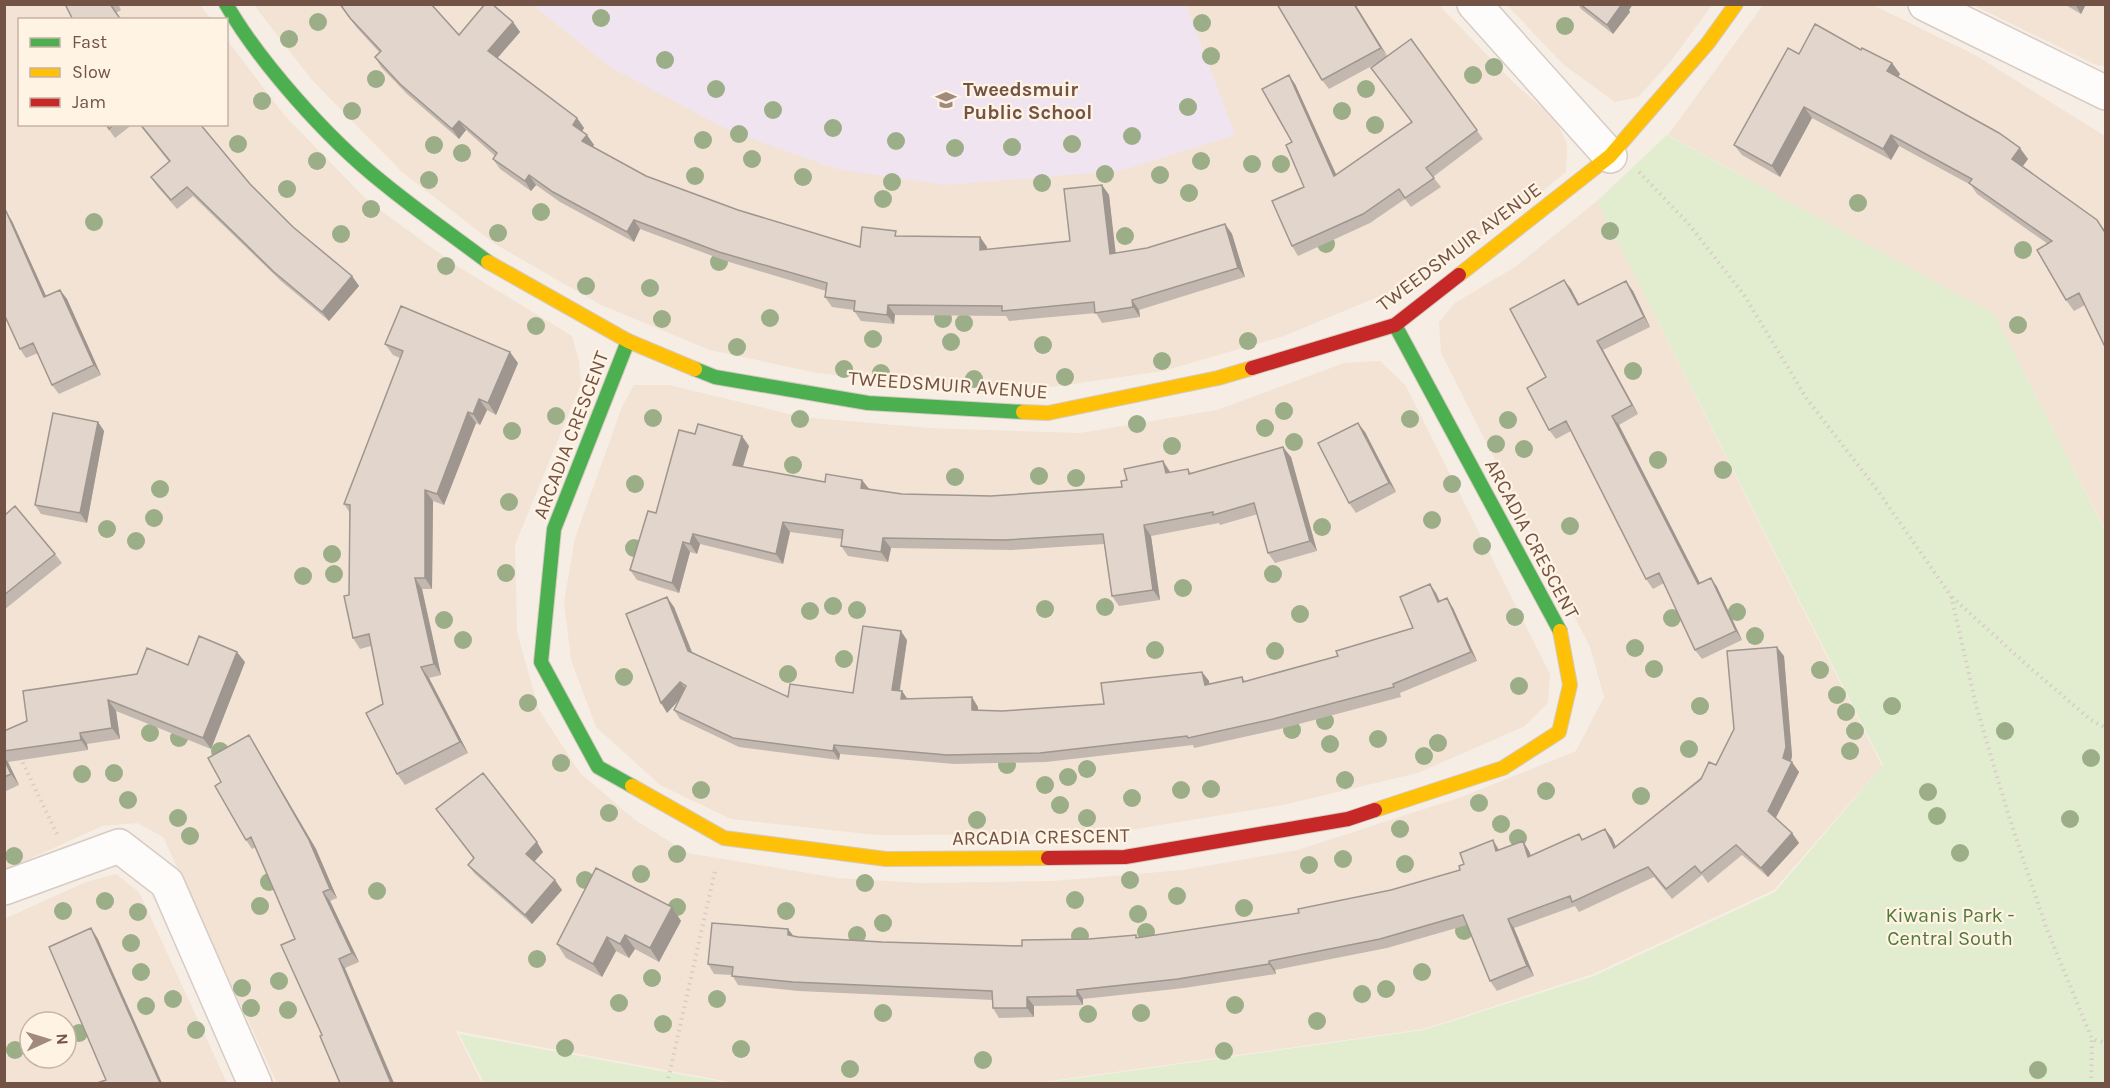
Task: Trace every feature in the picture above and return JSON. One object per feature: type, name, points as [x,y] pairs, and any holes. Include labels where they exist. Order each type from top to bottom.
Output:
[{"type":"street","name":"TWEEDSMUIR AVENUE","points":[[226,4],[237,23],[307,111],[380,181],[496,268],[628,340],[715,377],[868,403],[1048,413],[1218,378],[1395,325],[1610,156],[1708,43],[1736,4]]},
{"type":"street","points":[[1474,4],[1610,156]]},
{"type":"street","points":[[1925,4],[2106,93]]},
{"type":"street","name":"ARCADIA CRESCENT","points":[[628,340],[554,530],[541,662],[598,767],[724,838],[886,859],[1125,857],[1348,819],[1503,768],[1559,732],[1570,685],[1562,636],[1395,325]]},
{"type":"street","points":[[4,888],[119,846],[167,883],[255,1083]]},
{"type":"path","points":[[1610,156],[1641,173],[1701,240],[1744,296],[1807,399],[1878,491],[1951,596],[2091,720],[2106,728]]},
{"type":"path","points":[[1951,596],[1976,705],[2010,820],[2046,927],[2092,1039],[2091,1083]]},
{"type":"path","points":[[4,725],[9,735]]},
{"type":"path","points":[[19,755],[70,862]]},
{"type":"path","points":[[667,1083],[724,838]]},
{"type":"path","points":[[2092,1039],[2106,1043]]},
{"type":"shaded area","points":[[1871,4],[1977,56],[2105,136],[2105,530],[1994,314],[1668,135],[1763,5]]},
{"type":"shaded area","points":[[4,5],[200,5],[210,18],[18,18],[18,126],[228,126],[228,41],[285,116],[369,202],[457,266],[572,336],[579,361],[581,384],[515,545],[517,632],[539,710],[580,773],[635,820],[688,853],[838,878],[922,883],[1053,881],[1183,870],[1298,850],[1464,796],[1576,751],[1604,697],[1590,647],[1441,353],[1439,322],[1455,303],[1515,267],[1597,201],[1882,766],[1774,890],[1593,974],[1424,1029],[1029,1084],[735,1083],[456,1031],[482,1083],[277,1083],[163,837],[137,823],[102,826],[5,870]]},
{"type":"shaded area","points":[[254,5],[533,5],[612,68],[1235,135],[1186,5],[1439,5],[1514,83],[1556,120],[1567,144],[1566,172],[1503,223],[1392,291],[1284,336],[1163,371],[1038,389],[934,386],[817,373],[710,350],[601,305],[495,244],[402,172],[311,79]]},
{"type":"shaded area","name":"Tweedsmuir Public School","points":[[533,5],[1186,5],[1235,135],[1120,171],[945,185],[836,169],[730,131],[612,68]]},
{"type":"shaded area","points":[[1507,5],[1712,5],[1671,61],[1638,97],[1615,102],[1564,65]]},
{"type":"shaded area","points":[[1973,5],[2105,5],[2105,66],[2096,65]]},
{"type":"shaded area","points":[[1380,361],[1406,386],[1550,674],[1548,703],[1525,726],[1418,773],[1283,805],[1105,834],[877,835],[731,819],[660,785],[596,727],[571,660],[564,602],[575,538],[622,407],[634,385],[669,385],[802,417],[929,428],[1080,433],[1217,410],[1344,363]]},
{"type":"shaded area","points":[[116,874],[139,892],[227,1083],[5,1083],[4,919],[86,882]]},
{"type":"green space","name":"Kiwanis Park - Central South","points":[[1667,135],[1994,314],[2105,531],[2105,1083],[1043,1083],[1424,1030],[1594,976],[1775,892],[1883,765],[1597,201]]},
{"type":"green space","points":[[459,1034],[728,1083],[484,1083]]},
{"type":"building","points":[[65,4],[110,4],[120,18],[72,18]]},
{"type":"building","points":[[340,4],[431,4],[459,35],[485,4],[492,4],[513,22],[488,51],[577,118],[573,125],[587,135],[582,141],[646,176],[738,210],[860,247],[862,227],[896,231],[895,236],[980,237],[980,250],[1070,241],[1064,189],[1102,185],[1110,254],[1147,248],[1225,224],[1238,268],[1132,300],[1133,307],[1095,313],[1094,302],[1002,311],[1002,306],[888,305],[887,315],[854,311],[855,301],[825,297],[827,283],[719,252],[634,220],[627,232],[553,192],[529,175],[525,181],[493,159],[497,153],[459,121],[452,129],[400,84],[375,57],[381,51]]},
{"type":"building","points":[[1277,4],[1354,4],[1381,48],[1322,80]]},
{"type":"building","points":[[1580,4],[1622,4],[1607,25]]},
{"type":"building","points":[[1815,24],[1861,50],[1862,48],[1892,63],[1887,71],[1999,133],[2020,148],[2012,159],[2097,220],[2106,234],[2106,349],[2079,293],[2066,300],[2037,250],[2052,241],[1969,183],[1972,179],[1891,135],[1883,149],[1804,107],[1772,166],[1734,145],[1788,48],[1799,54]]},
{"type":"building","points":[[1411,39],[1477,130],[1426,168],[1434,178],[1405,198],[1399,189],[1363,214],[1292,246],[1272,201],[1304,187],[1286,145],[1292,142],[1262,89],[1289,75],[1334,176],[1412,122],[1371,68]]},
{"type":"building","points":[[142,126],[202,126],[250,184],[293,227],[352,276],[322,312],[274,272],[187,187],[171,200],[151,177],[170,161]]},
{"type":"building","points":[[6,211],[44,297],[60,290],[94,365],[52,385],[33,343],[20,349],[4,314],[4,212]]},
{"type":"building","points":[[1564,280],[1578,305],[1626,281],[1644,317],[1597,341],[1632,405],[1612,416],[1698,584],[1711,578],[1736,631],[1695,650],[1659,573],[1646,579],[1566,421],[1549,430],[1527,388],[1546,377],[1510,309]]},
{"type":"building","points":[[401,306],[510,352],[488,403],[479,399],[473,414],[468,412],[437,494],[425,490],[425,578],[415,578],[434,664],[421,667],[460,742],[397,774],[366,713],[383,704],[369,634],[353,638],[344,596],[349,595],[350,505],[344,504],[403,351],[385,344]]},
{"type":"building","points":[[53,413],[98,422],[80,513],[35,505]]},
{"type":"building","points":[[1358,423],[1389,483],[1349,503],[1318,443]]},
{"type":"building","points":[[698,424],[742,436],[733,465],[825,482],[826,474],[862,480],[861,488],[902,494],[991,496],[1122,487],[1121,481],[1127,480],[1124,469],[1163,461],[1166,473],[1188,469],[1189,474],[1283,447],[1310,541],[1268,553],[1254,503],[1213,515],[1213,512],[1144,525],[1153,590],[1112,596],[1103,534],[1005,540],[883,538],[881,552],[841,546],[843,530],[783,522],[776,554],[693,534],[690,544],[683,542],[672,583],[630,570],[648,511],[656,513],[679,430],[695,434]]},
{"type":"building","points":[[15,506],[55,554],[4,595],[4,516]]},
{"type":"building","points":[[1430,584],[1438,602],[1447,598],[1471,652],[1393,684],[1394,687],[1273,719],[1188,738],[1187,736],[1040,753],[947,755],[834,745],[833,751],[733,738],[674,710],[686,686],[680,682],[661,703],[626,614],[667,597],[688,651],[788,697],[790,684],[853,693],[863,626],[901,631],[892,690],[902,691],[901,699],[972,697],[972,710],[1002,711],[1104,704],[1101,683],[1202,672],[1205,685],[1242,677],[1243,682],[1338,656],[1336,651],[1413,628],[1400,597]]},
{"type":"building","points":[[199,636],[237,652],[203,738],[108,700],[112,728],[80,733],[81,740],[4,751],[4,731],[27,721],[23,691],[137,674],[147,648],[188,665]]},
{"type":"building","points":[[1777,647],[1786,747],[1783,758],[1792,762],[1768,811],[1792,833],[1761,868],[1736,845],[1701,873],[1695,866],[1666,889],[1648,867],[1572,902],[1570,896],[1508,919],[1527,966],[1490,981],[1463,915],[1380,939],[1269,961],[1269,964],[1178,979],[1077,990],[1077,996],[1027,997],[1027,1008],[993,1008],[992,991],[793,982],[732,976],[733,967],[708,964],[712,923],[788,929],[788,935],[798,937],[882,942],[1022,946],[1022,940],[1089,939],[1136,935],[1136,938],[1299,913],[1298,909],[1391,890],[1460,870],[1459,866],[1464,864],[1460,853],[1493,840],[1496,851],[1523,841],[1528,857],[1579,834],[1582,840],[1605,829],[1614,848],[1701,779],[1709,762],[1716,765],[1734,729],[1727,651]]},
{"type":"building","points":[[249,735],[309,840],[330,889],[323,892],[352,953],[339,959],[391,1083],[340,1083],[320,1036],[322,1035],[281,945],[295,939],[251,837],[246,840],[215,786],[221,782],[208,758]]},
{"type":"building","points":[[4,759],[11,774],[4,777]]},
{"type":"building","points":[[483,773],[537,842],[526,854],[555,880],[525,915],[468,865],[474,858],[436,809]]},
{"type":"building","points":[[596,868],[672,907],[650,948],[625,935],[620,944],[607,937],[593,964],[557,944]]},
{"type":"building","points":[[91,928],[160,1083],[97,1083],[106,1080],[78,1010],[76,1010],[49,947]]},
{"type":"traffic: fast","points":[[226,4],[276,75],[340,144],[395,192],[488,262]]},
{"type":"traffic: fast","points":[[1395,325],[1560,631]]},
{"type":"traffic: fast","points":[[628,341],[554,529],[541,662],[598,767],[632,786]]},
{"type":"traffic: fast","points":[[695,369],[715,377],[868,403],[1023,412]]},
{"type":"traffic: slow","points":[[1459,275],[1610,156],[1708,43],[1736,4]]},
{"type":"traffic: slow","points":[[488,262],[628,341],[695,369]]},
{"type":"traffic: slow","points":[[1023,412],[1048,413],[1218,378],[1252,368]]},
{"type":"traffic: slow","points":[[1375,810],[1503,768],[1559,732],[1570,685],[1560,631]]},
{"type":"traffic: slow","points":[[632,786],[724,838],[886,859],[1048,858]]},
{"type":"traffic: jam","points":[[1252,368],[1395,325],[1459,275]]},
{"type":"traffic: jam","points":[[1048,858],[1125,857],[1348,819],[1375,810]]},
{"type":"place","name":"Tweedsmuir Public School","points":[[946,100]]}]
